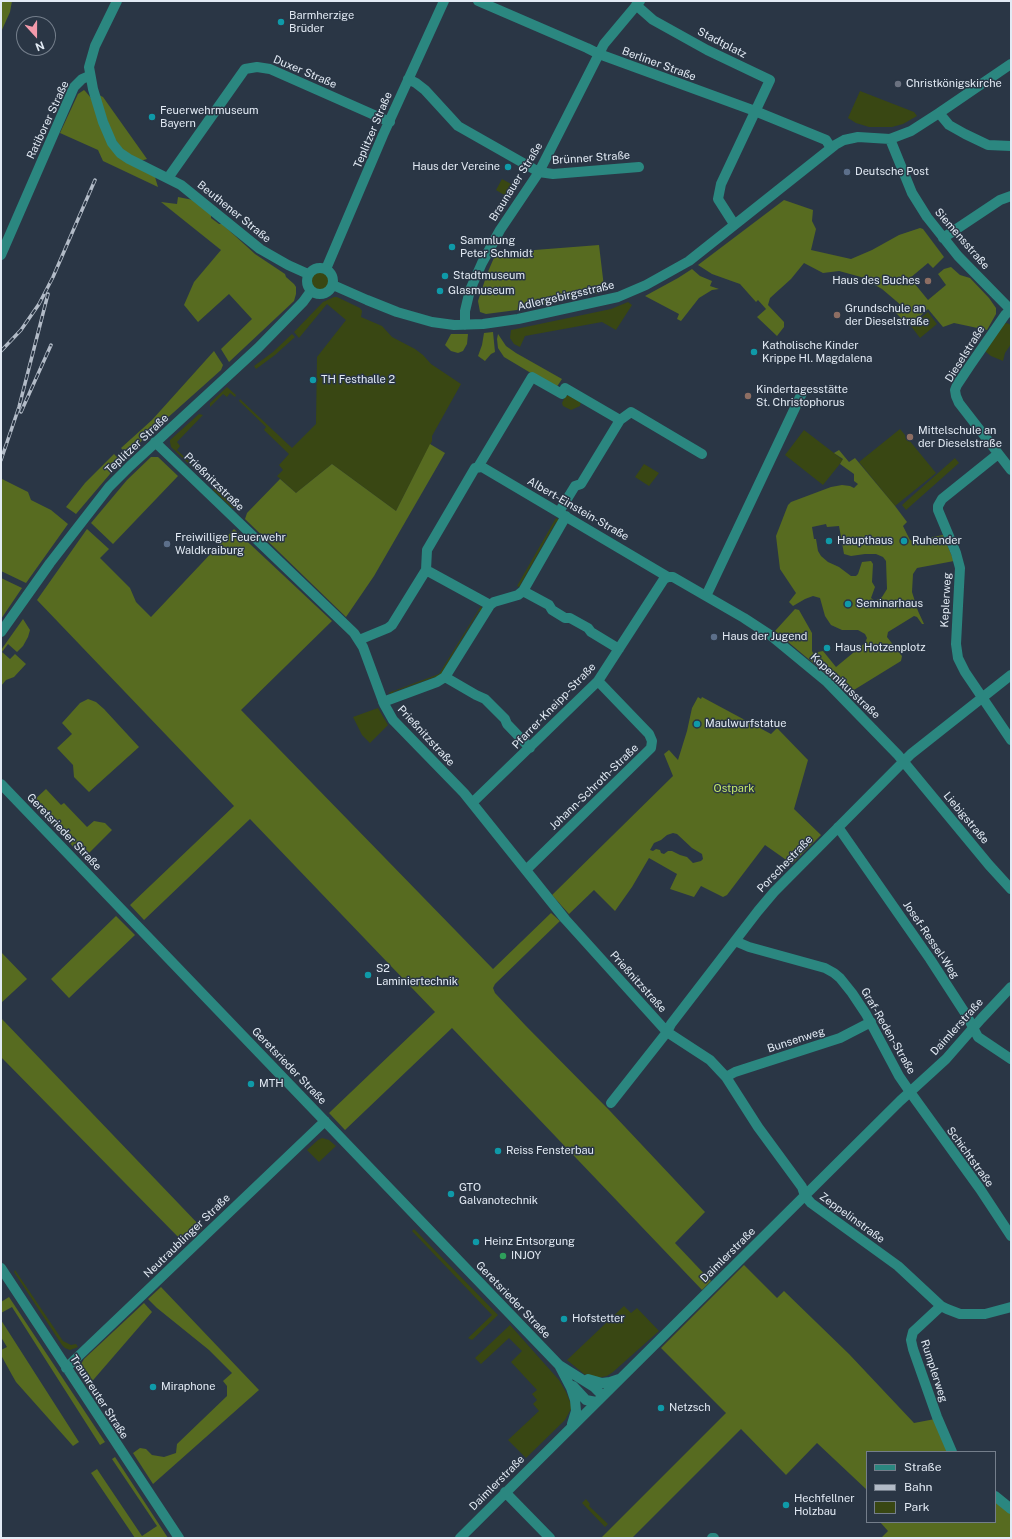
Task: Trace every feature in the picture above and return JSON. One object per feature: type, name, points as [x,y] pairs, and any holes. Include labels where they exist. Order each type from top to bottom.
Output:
[{"type":"street","points":[[89,76],[88,67],[95,46],[117,1]]},
{"type":"street","name":"Teplitzer Straße","points":[[326,269],[408,79],[444,1]]},
{"type":"street","name":"Berliner Straße","points":[[478,1],[599,54],[755,111],[826,140],[831,148]]},
{"type":"street","name":"Stadtplatz","points":[[599,54],[604,44],[638,3],[653,20],[707,50],[770,80],[755,111]]},
{"type":"street","name":"Braunauer Straße","points":[[465,325],[465,311],[470,290],[482,263],[500,230],[539,172],[599,54]]},
{"type":"street","points":[[890,140],[911,131],[1011,64]]},
{"type":"street","name":"Duxer Straße","points":[[168,178],[245,68],[257,67],[270,69],[390,122]]},
{"type":"street","name":"Beuthener Straße","points":[[89,76],[103,122],[109,136],[120,153],[138,165],[181,185],[260,249],[288,265],[308,274]]},
{"type":"street","name":"Ratiborer Straße","points":[[1,255],[74,87],[82,79],[89,76]]},
{"type":"street","name":"Brünner Straße","points":[[408,79],[425,90],[445,114],[462,129],[539,172],[553,174],[639,167]]},
{"type":"street","points":[[734,224],[718,199],[721,184],[755,111]]},
{"type":"street","points":[[939,113],[949,125],[988,145],[1011,146]]},
{"type":"street","name":"Adlergebirgsstraße","points":[[333,284],[397,312],[445,324],[483,324],[539,316],[599,302],[631,292],[689,261],[831,148],[844,140],[858,137],[890,140]]},
{"type":"street","name":"Siemensstraße","points":[[890,140],[921,209],[943,238],[1011,310]]},
{"type":"street","points":[[943,238],[1000,200],[1011,196]]},
{"type":"street","points":[[318,267],[326,269],[332,276],[333,284],[330,289],[324,294],[318,294],[311,291],[306,283],[308,274],[314,268],[318,267]]},
{"type":"street","name":"Teplitzer Straße","points":[[1,632],[36,582],[99,499],[155,442],[258,348],[303,302],[311,291]]},
{"type":"street","name":"Dieselstraße","points":[[1011,310],[1005,315],[975,358],[956,390],[956,396],[959,403],[1011,470]]},
{"type":"street","points":[[359,640],[390,627],[426,570],[427,550],[532,377],[562,394],[565,388],[620,420]]},
{"type":"street","points":[[706,596],[802,393]]},
{"type":"street","points":[[383,702],[437,682],[445,677],[490,605],[494,602],[518,595],[523,591],[563,514],[575,486],[581,484],[620,420],[631,412],[702,454]]},
{"type":"street","name":"Prießnitzstraße","points":[[155,442],[347,626],[359,640],[383,702],[393,720],[472,803],[565,919],[667,1032]]},
{"type":"street","name":"Keplerweg","points":[[998,454],[942,499],[938,506],[938,510],[956,553],[960,568],[956,644],[957,654],[964,672],[1011,740]]},
{"type":"street","name":"Albert-Einstein-Straße","points":[[476,467],[482,467],[668,577]]},
{"type":"street","points":[[426,570],[490,605]]},
{"type":"street","name":"Kopernikusstraße","points":[[668,577],[673,577],[766,632],[827,682],[903,761]]},
{"type":"street","name":"Pfarrer-Kneipp-Straße","points":[[472,803],[598,681],[664,579],[668,577]]},
{"type":"street","points":[[523,591],[549,606],[552,610],[565,618],[570,618],[588,628],[591,632],[619,649]]},
{"type":"street","name":"Porschestraße","points":[[611,1103],[774,892],[919,746],[1011,675]]},
{"type":"street","points":[[445,677],[485,699],[505,719],[507,724],[530,748]]},
{"type":"street","name":"Johann-Schroth-Straße","points":[[526,870],[650,748],[652,742],[649,734],[598,681]]},
{"type":"street","name":"Liebigstraße","points":[[903,761],[979,853],[1011,889]]},
{"type":"street","name":"Geretsrieder Straße","points":[[1,784],[563,1369],[580,1395],[586,1400],[600,1399],[594,1387],[563,1369]]},
{"type":"street","name":"Josef-Ressel-Weg","points":[[838,827],[923,950],[969,1020],[978,1037],[1011,1058]]},
{"type":"street","name":"Graf-Reden-Straße","points":[[735,941],[759,950],[825,968],[834,973],[852,993],[871,1022],[899,1076],[910,1092]]},
{"type":"street","name":"Daimlerstraße","points":[[460,1538],[910,1092],[946,1059],[1011,987]]},
{"type":"street","name":"Bunsenweg","points":[[726,1077],[734,1072],[840,1038],[871,1022]]},
{"type":"street","name":"Zeppelinstraße","points":[[667,1032],[710,1060],[726,1077],[758,1127],[802,1187],[805,1196],[811,1203],[906,1272],[941,1306],[954,1312],[971,1314],[985,1314],[1011,1307]]},
{"type":"street","name":"Schichtstraße","points":[[910,1092],[980,1189],[1011,1236]]},
{"type":"street","name":"Neutraublinger Straße","points":[[66,1368],[325,1121]]},
{"type":"street","name":"Traunreuter Straße","points":[[1,1268],[179,1538]]},
{"type":"street","name":"Rumplerweg","points":[[941,1306],[915,1330],[911,1340],[937,1417],[952,1451]]},
{"type":"street","name":"Geretsrieder Straße","points":[[563,1369],[602,1383],[610,1382],[622,1377]]},
{"type":"street","name":"Geretsrieder Straße","points":[[563,1369],[575,1400],[576,1411],[570,1428]]},
{"type":"street","points":[[505,1492],[550,1538]]},
{"type":"street","points":[[996,1497],[1011,1509]]},
{"type":"green space","points":[[1,1],[12,1],[10,12],[1,32]]},
{"type":"green space","points":[[84,90],[91,98],[106,138],[155,177],[158,187],[103,161],[98,150],[60,133],[78,94]]},
{"type":"green space","points":[[860,91],[914,112],[917,116],[903,124],[892,127],[869,127],[856,123],[848,118]]},
{"type":"green space","points":[[99,95],[103,97],[147,159],[140,161],[123,150],[112,135]]},
{"type":"green space","points":[[502,179],[513,185],[506,196],[496,190]]},
{"type":"green space","points":[[178,197],[193,200],[211,215],[211,218],[219,224],[222,224],[255,254],[285,274],[296,287],[294,301],[229,362],[221,349],[252,319],[229,294],[198,322],[184,305],[194,282],[221,250],[161,202],[177,204]]},
{"type":"green space","points":[[784,200],[813,210],[812,221],[816,229],[811,250],[851,259],[872,250],[899,235],[920,228],[923,229],[944,257],[933,268],[928,263],[910,278],[928,300],[946,285],[938,274],[944,269],[951,267],[960,275],[970,278],[989,298],[996,308],[996,314],[987,330],[954,323],[943,327],[928,309],[909,326],[896,313],[902,306],[882,289],[861,277],[839,271],[823,273],[804,263],[791,279],[770,298],[768,305],[784,322],[784,327],[777,336],[757,317],[766,309],[758,300],[756,302],[740,284],[712,274],[698,265]]},
{"type":"green space","points":[[599,245],[604,287],[603,292],[517,310],[486,314],[480,312],[478,301],[496,253]]},
{"type":"green space","points":[[692,269],[700,276],[712,281],[710,286],[719,289],[712,290],[699,298],[681,321],[677,319],[679,314],[645,296],[678,278]]},
{"type":"green space","points":[[320,272],[326,275],[329,281],[326,287],[320,290],[314,287],[311,281],[314,275]]},
{"type":"green space","points":[[334,297],[360,308],[362,311],[361,317],[382,326],[392,337],[415,349],[431,364],[461,384],[432,436],[432,441],[396,511],[332,464],[296,493],[277,476],[283,470],[279,465],[289,454],[264,430],[266,427],[239,401],[240,399],[292,448],[316,424],[317,357],[346,320],[327,304],[299,338],[294,332],[323,302]]},
{"type":"green space","points":[[628,302],[632,305],[616,330],[602,322],[525,336],[520,347],[514,344],[510,338],[511,330],[611,309]]},
{"type":"green space","points":[[928,312],[937,324],[920,338],[911,326]]},
{"type":"green space","points":[[1007,323],[1011,325],[1011,344],[1005,353],[1003,361],[991,356],[985,350],[1003,324]]},
{"type":"green space","points":[[493,332],[495,352],[485,361],[478,356],[484,333]]},
{"type":"green space","points":[[292,334],[295,337],[275,355],[256,369],[254,366],[273,352]]},
{"type":"green space","points":[[451,334],[468,334],[467,344],[463,351],[458,353],[451,351],[445,345]]},
{"type":"green space","points":[[498,334],[506,346],[562,379],[556,388],[504,357],[498,348]]},
{"type":"green space","points":[[214,351],[223,365],[221,370],[127,454],[121,448],[152,420]]},
{"type":"green space","points":[[227,387],[236,395],[235,397],[230,393],[227,397],[223,394],[210,407],[210,403]]},
{"type":"green space","points":[[566,395],[581,402],[580,406],[571,410],[563,406],[562,403]]},
{"type":"green space","points":[[199,414],[203,415],[177,442],[180,446],[177,450],[196,468],[194,469],[171,447],[170,440]]},
{"type":"green space","points":[[900,429],[936,473],[895,506],[859,462]]},
{"type":"green space","points":[[804,430],[843,460],[823,485],[785,455]]},
{"type":"green space","points":[[430,444],[445,453],[374,576],[346,617],[245,519],[247,513],[280,479],[296,493],[332,464],[396,511]]},
{"type":"green space","points":[[839,450],[849,462],[855,458],[907,522],[903,526],[910,540],[913,541],[943,535],[954,561],[917,568],[913,574],[912,592],[924,624],[922,624],[917,617],[914,616],[888,632],[887,637],[902,656],[901,661],[849,693],[775,631],[795,609],[799,610],[812,633],[813,653],[823,651],[836,667],[865,643],[867,638],[865,634],[858,630],[842,630],[831,625],[825,616],[820,598],[813,596],[793,606],[789,602],[796,593],[780,569],[776,536],[788,505],[791,502],[831,487],[842,485],[854,488],[858,484],[854,481],[854,474],[840,464],[843,459],[834,453]],"holes":[[[826,524],[827,527],[839,526],[844,554],[851,556],[876,554],[883,557],[886,561],[887,589],[882,597],[875,601],[871,598],[875,587],[872,582],[873,564],[871,561],[862,562],[858,574],[856,576],[851,576],[821,556],[818,551],[816,539],[814,539],[812,527]]]},
{"type":"green space","points":[[114,454],[121,461],[76,514],[66,507],[85,483]]},
{"type":"green space","points":[[151,457],[158,457],[178,476],[113,544],[91,523],[127,480]]},
{"type":"green space","points":[[955,458],[959,463],[906,510],[902,505]]},
{"type":"green space","points":[[644,464],[659,473],[649,486],[635,477]]},
{"type":"green space","points":[[2,479],[28,492],[31,500],[51,510],[68,524],[26,583],[1,571]]},
{"type":"green space","points":[[218,484],[241,506],[239,508],[232,508],[213,490]]},
{"type":"green space","points":[[556,518],[558,519],[558,523],[556,522],[519,587],[517,586]]},
{"type":"green space","points":[[87,529],[109,549],[100,558],[130,588],[136,602],[151,617],[234,529],[332,621],[241,710],[493,969],[551,913],[560,921],[495,984],[493,988],[495,993],[526,1026],[610,1111],[705,1212],[675,1243],[711,1281],[702,1290],[452,1028],[345,1130],[329,1113],[435,1012],[250,819],[144,920],[130,905],[234,806],[37,600]]},
{"type":"green space","points":[[1,578],[22,588],[1,619]]},
{"type":"green space","points":[[481,606],[481,612],[479,611],[442,672],[442,675],[436,679],[435,677],[393,692],[394,694],[388,693],[439,674]]},
{"type":"green space","points":[[23,619],[30,630],[23,646],[17,652],[8,644],[2,652],[10,659],[15,654],[26,664],[14,677],[6,680],[1,686],[1,650]]},
{"type":"green space","name":"Ostpark","points":[[698,697],[701,699],[702,697],[771,734],[777,728],[808,760],[794,809],[821,835],[792,864],[765,845],[727,895],[723,897],[701,886],[694,897],[670,889],[677,874],[649,858],[632,887],[615,911],[594,890],[569,914],[552,895],[673,776],[664,754],[669,750],[678,760],[692,708]],"holes":[[[673,833],[677,834],[692,848],[702,854],[703,859],[701,861],[693,863],[687,857],[672,851],[668,851],[664,854],[661,853],[660,850],[650,850],[654,843],[667,835]]]},
{"type":"green space","points":[[88,699],[96,702],[104,709],[139,747],[89,792],[74,777],[73,765],[57,748],[72,734],[62,723],[80,703]]},
{"type":"green space","points":[[378,708],[388,725],[370,743],[362,735],[353,717]]},
{"type":"green space","points":[[46,789],[61,805],[64,803],[87,827],[94,821],[105,823],[112,830],[84,858],[31,803]]},
{"type":"green space","points":[[116,916],[135,935],[69,998],[51,979]]},
{"type":"green space","points":[[1,952],[27,979],[1,1003]]},
{"type":"green space","points":[[1,1018],[202,1228],[185,1244],[1,1057]]},
{"type":"green space","points":[[322,1138],[329,1140],[336,1146],[319,1162],[307,1150]]},
{"type":"green space","points":[[414,1229],[498,1315],[472,1340],[468,1338],[492,1315],[412,1231]]},
{"type":"green space","points":[[744,1265],[777,1298],[784,1291],[849,1354],[914,1423],[935,1419],[949,1451],[866,1451],[866,1489],[817,1443],[786,1475],[741,1429],[632,1538],[601,1538],[726,1413],[661,1348]]},
{"type":"green space","points":[[15,1270],[63,1341],[71,1345],[76,1344],[78,1347],[70,1350],[62,1345],[14,1272]]},
{"type":"green space","points":[[161,1287],[259,1390],[153,1484],[133,1453],[140,1448],[146,1449],[152,1455],[164,1457],[176,1453],[177,1444],[227,1396],[227,1386],[223,1381],[232,1373],[209,1350],[148,1299]]},
{"type":"green space","points":[[9,1297],[105,1442],[100,1445],[12,1307],[1,1313],[1,1302]]},
{"type":"green space","points":[[144,1303],[152,1312],[88,1386],[80,1372],[80,1366],[84,1359]]},
{"type":"green space","points":[[624,1306],[631,1313],[637,1308],[659,1331],[607,1376],[597,1378],[584,1374],[567,1360]]},
{"type":"green space","points":[[1,1320],[79,1442],[73,1446],[16,1382],[12,1375],[1,1355],[1,1350],[7,1347],[1,1337]]},
{"type":"green space","points":[[510,1325],[559,1380],[571,1404],[571,1409],[565,1420],[526,1458],[508,1440],[539,1411],[533,1404],[537,1400],[532,1394],[537,1390],[511,1362],[522,1351],[509,1338],[481,1364],[475,1358]]},
{"type":"green space","points":[[115,1457],[168,1538],[135,1538],[91,1473],[97,1469],[142,1536],[157,1526],[112,1459]]},
{"type":"green space","points":[[586,1499],[590,1504],[589,1506],[608,1524],[605,1527],[582,1503]]},
{"type":"green space","points":[[996,1501],[1011,1513],[1011,1538],[881,1538],[888,1531],[881,1523],[996,1523]]},
{"type":"railway","points":[[1,351],[21,330],[39,304],[53,277],[95,180]]},
{"type":"railway","points":[[1,460],[19,407],[48,294]]},
{"type":"railway","points":[[21,412],[51,345]]},
{"type":"place","name":"Barmherzige Brüder","points":[[281,22]]},
{"type":"place","name":"Christkönigskirche","points":[[898,84]]},
{"type":"place","name":"Feuerwehrmuseum Bayern","points":[[152,117]]},
{"type":"place","name":"Haus der Vereine","points":[[508,167]]},
{"type":"place","name":"Deutsche Post","points":[[847,172]]},
{"type":"place","name":"Sammlung Peter Schmidt","points":[[452,247]]},
{"type":"place","name":"Stadtmuseum","points":[[445,276]]},
{"type":"place","name":"Haus des Buches","points":[[928,281]]},
{"type":"place","name":"Glasmuseum","points":[[440,291]]},
{"type":"place","name":"Grundschule an der Dieselstraße","points":[[837,315]]},
{"type":"place","name":"Katholische Kinder Krippe Hl. Magdalena","points":[[754,352]]},
{"type":"place","name":"TH Festhalle 2","points":[[313,380]]},
{"type":"place","name":"Kindertagesstätte St. Christophorus","points":[[748,396]]},
{"type":"place","name":"Mittelschule an der Dieselstraße","points":[[910,437]]},
{"type":"place","name":"Haupthaus","points":[[829,541]]},
{"type":"place","name":"Ruhender","points":[[904,541]]},
{"type":"place","name":"Freiwillige Feuerwehr Waldkraiburg","points":[[167,544]]},
{"type":"place","name":"Seminarhaus","points":[[848,604]]},
{"type":"place","name":"Haus der Jugend","points":[[714,637]]},
{"type":"place","name":"Haus Hotzenplotz","points":[[827,648]]},
{"type":"place","name":"Maulwurfstatue","points":[[697,724]]},
{"type":"place","name":"S2 Laminiertechnik","points":[[368,975]]},
{"type":"place","name":"MTH","points":[[251,1084]]},
{"type":"place","name":"Reiss Fensterbau","points":[[498,1151]]},
{"type":"place","name":"GTO Galvanotechnik","points":[[451,1194]]},
{"type":"place","name":"Heinz Entsorgung","points":[[476,1242]]},
{"type":"place","name":"INJOY","points":[[503,1256]]},
{"type":"place","name":"Hofstetter","points":[[564,1319]]},
{"type":"place","name":"Miraphone","points":[[153,1387]]},
{"type":"place","name":"Netzsch","points":[[661,1408]]},
{"type":"place","name":"Hechfellner Holzbau","points":[[786,1505]]}]
